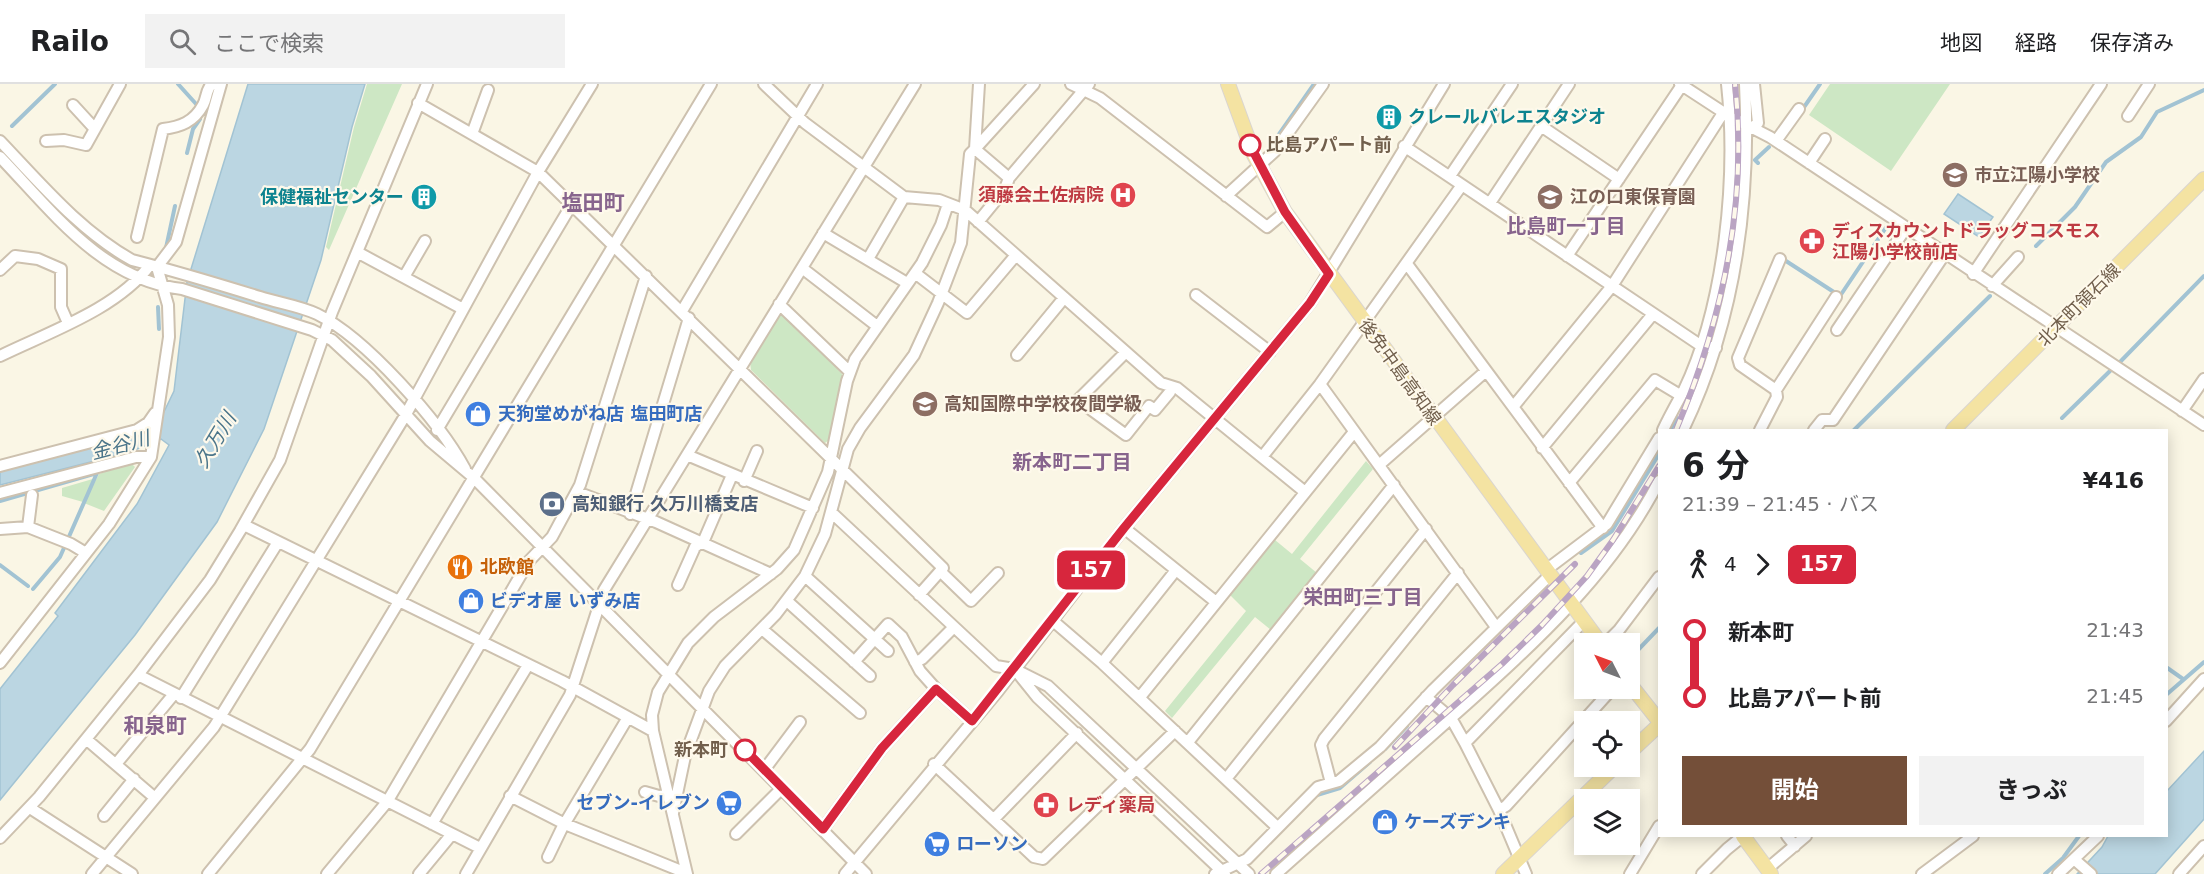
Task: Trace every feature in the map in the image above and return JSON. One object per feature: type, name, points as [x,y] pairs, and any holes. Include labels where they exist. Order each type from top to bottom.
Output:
[{"type":"main road","name":"後免中島高知線","points":[[1228,84],[1259,166],[1285,212],[1594,633]]},
{"type":"main road","name":"北本町領石線","points":[[1954,429],[2204,179]]},
{"type":"main road","points":[[1640,698],[1658,722]]},
{"type":"main road","points":[[1640,742],[1658,724]]},
{"type":"main road","points":[[1503,874],[1604,777]]},
{"type":"main road","points":[[1744,837],[1769,872]]},
{"type":"street","points":[[46,141],[64,140],[86,145],[120,84]]},
{"type":"street","points":[[0,838],[30,808],[138,675],[210,580],[244,525],[280,460],[329,321],[427,84]]},
{"type":"street","points":[[92,874],[219,718],[414,401],[538,172],[592,84]]},
{"type":"street","points":[[208,874],[303,759],[711,84]]},
{"type":"street","points":[[764,84],[798,117],[904,197],[939,200],[965,210],[1161,383],[1177,388],[1305,492]]},
{"type":"street","points":[[630,514],[685,314],[818,84]]},
{"type":"street","points":[[466,874],[573,687],[604,590],[915,84]]},
{"type":"street","points":[[975,149],[979,84]]},
{"type":"street","points":[[673,813],[685,756],[709,691],[725,666],[787,602],[805,576],[821,545],[848,449],[860,428],[914,355],[961,243],[970,154],[1034,84]]},
{"type":"street","points":[[1071,84],[1086,87],[1267,227],[1285,212]]},
{"type":"street","points":[[1226,196],[1275,151],[1323,84]]},
{"type":"street","points":[[845,874],[1014,669],[1124,528],[1310,303],[1444,84]]},
{"type":"street","points":[[1450,176],[1512,84]]},
{"type":"street","points":[[1490,203],[1569,84]]},
{"type":"street","points":[[1663,429],[1700,345],[1715,288],[1727,215],[1730,165],[1726,115],[1727,84]]},
{"type":"street","points":[[1683,429],[1716,348],[1729,301],[1740,239],[1750,126],[1745,84]]},
{"type":"street","points":[[1750,126],[1758,123],[1754,84]]},
{"type":"street","points":[[1973,274],[2101,84]]},
{"type":"street","points":[[2128,116],[2149,84]]},
{"type":"street","points":[[0,356],[123,293],[176,242],[218,85],[209,86],[202,106],[188,122],[163,129],[137,237]]},
{"type":"street","points":[[1566,256],[1681,85],[1726,115],[1776,141],[1944,255],[2204,425]]},
{"type":"street","points":[[978,222],[1005,189],[1009,178],[1086,87]]},
{"type":"street","points":[[472,134],[488,90]]},
{"type":"street","points":[[418,103],[538,172],[614,244],[943,568],[920,595]]},
{"type":"street","points":[[73,105],[95,129]]},
{"type":"street","points":[[1776,141],[1799,109]]},
{"type":"street","points":[[1513,407],[1612,286],[1726,115]]},
{"type":"street","points":[[1541,126],[1619,179]]},
{"type":"street","points":[[1809,163],[1825,139]]},
{"type":"street","points":[[0,141],[91,233],[132,260],[315,314],[329,321],[365,347],[414,401],[465,469],[866,874]]},
{"type":"street","points":[[1404,146],[1700,345],[1716,348]]},
{"type":"street","points":[[975,149],[1009,178]]},
{"type":"street","points":[[0,158],[84,243],[113,266],[163,287],[182,289],[324,335],[343,348],[371,376],[405,416],[452,461],[465,469]]},
{"type":"street","points":[[1262,457],[1365,324],[1462,184]]},
{"type":"street","points":[[868,259],[904,197]]},
{"type":"street","points":[[437,430],[572,204]]},
{"type":"street","points":[[686,874],[652,731],[655,703],[668,674],[688,643],[706,623],[771,574],[792,554],[813,508],[831,459],[850,372],[855,359],[915,273],[941,225],[948,204]]},
{"type":"street","points":[[1837,330],[1906,228]]},
{"type":"street","points":[[823,233],[908,283]]},
{"type":"street","points":[[404,277],[425,241]]},
{"type":"street","points":[[357,252],[463,309]]},
{"type":"street","points":[[915,273],[967,313],[1016,255]]},
{"type":"street","points":[[1815,429],[1822,420],[1833,420],[1944,255]]},
{"type":"street","points":[[0,270],[15,256],[38,259],[62,269],[61,308],[68,322]]},
{"type":"street","points":[[1992,286],[2018,257]]},
{"type":"street","points":[[1776,390],[1738,360],[1780,259]]},
{"type":"street","points":[[1407,264],[1603,528]]},
{"type":"street","points":[[0,663],[125,501],[151,453],[169,337],[168,305],[153,266]]},
{"type":"street","points":[[802,268],[877,326]]},
{"type":"street","points":[[327,874],[387,802],[529,561],[552,537],[577,492],[646,276]]},
{"type":"street","points":[[1196,295],[1270,352]]},
{"type":"street","points":[[1761,429],[1777,397],[1776,390],[1836,297]]},
{"type":"street","points":[[1017,355],[1064,298]]},
{"type":"street","points":[[779,304],[850,372]]},
{"type":"street","points":[[1542,448],[1653,314]]},
{"type":"street","points":[[1126,352],[1078,399],[1126,435],[1149,406],[1155,410],[1170,392],[1169,386]]},
{"type":"street","points":[[1379,465],[1486,371]]},
{"type":"street","points":[[2182,411],[2204,379]]},
{"type":"street","points":[[1569,483],[1655,380],[1680,395]]},
{"type":"street","points":[[1320,384],[1496,627]]},
{"type":"street","points":[[0,466],[137,430],[148,423],[156,410]]},
{"type":"street","points":[[1140,697],[1354,432]]},
{"type":"street","points":[[1014,669],[1037,698],[1077,733],[1221,873],[1247,859],[1318,787],[1339,781],[1380,747],[1548,572],[1603,528],[1626,496],[1658,440]]},
{"type":"street","points":[[744,481],[757,451]]},
{"type":"street","points":[[0,493],[151,453]]},
{"type":"street","points":[[687,455],[732,476],[813,508]]},
{"type":"street","points":[[678,585],[700,542],[704,540],[732,476]]},
{"type":"street","points":[[1276,874],[1527,652],[1572,604],[1612,555],[1648,502],[1658,483]]},
{"type":"street","points":[[1188,742],[1394,485]]},
{"type":"street","points":[[577,492],[700,542],[771,574]]},
{"type":"street","points":[[28,526],[32,495]]},
{"type":"street","points":[[831,512],[996,666],[1014,669],[1048,686],[1249,874]]},
{"type":"street","points":[[244,525],[573,687],[652,731]]},
{"type":"street","points":[[0,529],[28,526],[68,543],[86,554]]},
{"type":"street","points":[[1124,528],[1216,602]]},
{"type":"street","points":[[1226,779],[1426,529]]},
{"type":"street","points":[[116,764],[178,696],[278,542]]},
{"type":"street","points":[[1101,663],[1176,570]]},
{"type":"street","points":[[941,572],[971,602],[998,573]]},
{"type":"street","points":[[1331,783],[1321,745],[1324,740],[1458,573]]},
{"type":"street","points":[[805,576],[888,651]]},
{"type":"street","points":[[1616,633],[1658,578]]},
{"type":"street","points":[[787,602],[870,676]]},
{"type":"street","points":[[1052,620],[1140,697],[1277,827]]},
{"type":"street","points":[[1465,743],[1584,621]]},
{"type":"street","points":[[854,662],[888,624],[902,637],[915,662],[936,689],[972,721]]},
{"type":"street","points":[[915,662],[922,659],[954,627]]},
{"type":"street","points":[[762,629],[860,713]]},
{"type":"street","points":[[432,824],[528,665]]},
{"type":"street","points":[[138,675],[219,718],[480,848]]},
{"type":"street","points":[[2168,719],[2204,679]]},
{"type":"street","points":[[823,829],[882,748],[936,689]]},
{"type":"street","points":[[1426,697],[1450,718],[1465,743],[1499,810],[1526,874]]},
{"type":"street","points":[[1499,810],[1506,806],[1603,699]]},
{"type":"street","points":[[548,857],[627,719]]},
{"type":"street","points":[[764,770],[800,722]]},
{"type":"street","points":[[934,764],[1034,857],[1043,859],[1175,731]]},
{"type":"street","points":[[994,819],[1077,733]]},
{"type":"street","points":[[86,739],[155,798]]},
{"type":"street","points":[[104,816],[134,779]]},
{"type":"street","points":[[736,834],[782,788]]},
{"type":"street","points":[[645,792],[659,796],[667,795]]},
{"type":"street","points":[[510,796],[565,824],[686,874]]},
{"type":"street","points":[[30,808],[132,874]]},
{"type":"street","points":[[1630,874],[1658,828]]},
{"type":"street","points":[[419,874],[452,834]]},
{"type":"street","points":[[1702,874],[1742,837]]},
{"type":"street","points":[[1788,837],[1795,846]]},
{"type":"street","points":[[1769,872],[1805,837]]},
{"type":"street","points":[[1922,874],[1972,837]]},
{"type":"street","points":[[2058,874],[2078,863],[2097,837]]},
{"type":"street","points":[[2179,874],[2203,848]]},
{"type":"street","points":[[2078,863],[2091,874]]},
{"type":"green space","points":[[367,84],[402,84],[329,250],[326,247],[354,127]]},
{"type":"green space","points":[[1830,84],[1950,84],[1891,171],[1809,115]]},
{"type":"green space","points":[[780,314],[785,314],[843,375],[829,440],[825,443],[751,370],[750,362]]},
{"type":"green space","points":[[1366,461],[1373,469],[1300,559],[1317,573],[1271,630],[1255,617],[1172,718],[1165,711],[1246,611],[1230,595],[1275,540],[1292,554]]},
{"type":"green space","points":[[131,463],[135,467],[104,511],[84,503],[99,474]]},
{"type":"green space","points":[[96,478],[83,502],[62,496],[62,488]]},
{"type":"water","points":[[248,84],[365,84],[352,127],[321,260],[264,429],[217,522],[135,635],[0,800],[0,689],[58,616],[55,613],[137,504],[169,445],[161,439],[130,452],[0,485],[0,471],[135,435],[161,418],[174,391],[187,282]]},
{"type":"water","points":[[1958,194],[1993,217],[1979,237],[1944,214]]},
{"type":"water","points":[[2204,751],[2204,819],[2155,874],[2077,874],[2102,847],[2107,837],[2168,837],[2168,790]]},
{"type":"waterway","points":[[12,126],[55,84]]},
{"type":"waterway","points":[[178,84],[197,105]]},
{"type":"waterway","points":[[1275,140],[1314,84]]},
{"type":"waterway","points":[[1802,110],[1820,84]]},
{"type":"waterway","points":[[2036,246],[2075,207],[2106,162],[2141,137],[2157,112],[2204,90]]},
{"type":"waterway","points":[[187,153],[193,129],[200,119]]},
{"type":"waterway","points":[[1758,163],[1755,160],[1769,147]]},
{"type":"waterway","points":[[166,248],[175,206]]},
{"type":"waterway","points":[[1786,261],[1840,296],[1887,226]]},
{"type":"waterway","points":[[2119,363],[2204,276]]},
{"type":"waterway","points":[[1855,429],[1990,296]]},
{"type":"waterway","points":[[158,307],[159,329]]},
{"type":"waterway","points":[[2062,418],[2110,371]]},
{"type":"waterway","points":[[1671,429],[1677,418]]},
{"type":"waterway","points":[[1581,553],[1612,531],[1658,456]]},
{"type":"waterway","name":"金谷川","points":[[0,501],[97,473],[60,557],[33,589]]},
{"type":"waterway","points":[[0,565],[28,586]]},
{"type":"waterway","points":[[1640,648],[1658,629]]},
{"type":"waterway","points":[[2168,693],[2204,662]]},
{"type":"waterway","points":[[2168,668],[2183,679]]},
{"type":"waterway","points":[[1385,749],[1407,726]]},
{"type":"waterway","points":[[1317,795],[1340,788],[1370,762]]},
{"type":"waterway","points":[[2045,874],[2063,858],[2078,837]]},
{"type":"railway","points":[[1676,429],[1706,347],[1728,261],[1738,173],[1735,84]]},
{"type":"railway","points":[[1261,874],[1502,664],[1542,625],[1587,576],[1613,540],[1658,468]]},
{"type":"railway","points":[[1395,747],[1453,685],[1575,564]]},
{"type":"bus line","name":"157","points":[[745,750],[823,829],[882,748],[936,689],[972,721],[998,691],[1124,528],[1310,303],[1329,274],[1285,212],[1250,145]]},
{"type":"place","name":"クレールバレエスタジオ","points":[[1389,117]]},
{"type":"place","name":"比島アパート前","points":[[1250,145]]},
{"type":"place","name":"市立江陽小学校","points":[[1955,175]]},
{"type":"place","name":"須藤会土佐病院","points":[[1123,195]]},
{"type":"place","name":"保健福祉センター","points":[[424,197]]},
{"type":"place","name":"江の口東保育園","points":[[1550,197]]},
{"type":"place","name":"ディスカウントドラッグコスモス 江陽小学校前店","points":[[1812,241]]},
{"type":"place","name":"高知国際中学校夜間学級","points":[[925,404]]},
{"type":"place","name":"天狗堂めがね店 塩田町店","points":[[478,414]]},
{"type":"place","name":"高知銀行 久万川橋支店","points":[[552,504]]},
{"type":"place","name":"北欧館","points":[[460,567]]},
{"type":"place","name":"ビデオ屋 いずみ店","points":[[471,601]]},
{"type":"place","name":"新本町","points":[[745,750]]},
{"type":"place","name":"セブン-イレブン","points":[[729,803]]},
{"type":"place","name":"レディ薬局","points":[[1046,805]]},
{"type":"place","name":"ケーズデンキ","points":[[1385,822]]},
{"type":"place","name":"ローソン","points":[[937,844]]},
{"type":"district","name":"塩田町","points":[[593,203]]},
{"type":"district","name":"比島町一丁目","points":[[1566,226]]},
{"type":"district","name":"新本町二丁目","points":[[1072,462]]},
{"type":"district","name":"栄田町三丁目","points":[[1363,597]]},
{"type":"district","name":"和泉町","points":[[155,726]]},
{"type":"water label","name":"久万川","points":[[215,440]]}]
